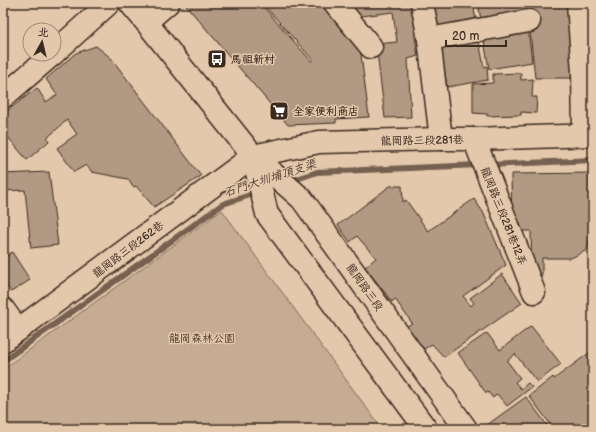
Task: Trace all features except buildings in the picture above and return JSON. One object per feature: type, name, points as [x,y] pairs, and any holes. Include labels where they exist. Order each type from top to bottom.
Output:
[{"type":"main road","points":[[62,45],[109,3]]},
{"type":"main road","name":"龍岡路三段","points":[[130,3],[253,156],[302,199],[466,429]]},
{"type":"main road","points":[[146,22],[168,3]]},
{"type":"main road","points":[[335,3],[371,47]]},
{"type":"main road","points":[[422,3],[429,39],[441,139]]},
{"type":"main road","points":[[578,3],[589,135]]},
{"type":"main road","points":[[429,39],[529,21]]},
{"type":"main road","points":[[3,97],[43,62]]},
{"type":"main road","name":"龍岡路三段281巷","points":[[253,156],[319,142],[589,135]]},
{"type":"main road","name":"龍岡路三段281巷12弄","points":[[474,139],[534,292]]},
{"type":"main road","name":"龍岡路三段","points":[[253,156],[267,214],[426,429]]},
{"type":"main road","name":"龍岡路三段262巷","points":[[10,336],[253,156]]},
{"type":"main road","points":[[3,309],[10,336]]},
{"type":"green space","name":"龍岡森林公園","points":[[222,210],[382,429],[3,429],[3,369]]},
{"type":"waterway","name":"石門大圳埔頂支渠","points":[[489,165],[593,160]]},
{"type":"waterway","name":"石門大圳埔頂支渠","points":[[288,182],[317,172],[479,165]]},
{"type":"waterway","name":"石門大圳埔頂支渠","points":[[3,361],[223,204],[259,192]]},
{"type":"place","name":"馬祖新村","points":[[217,59]]},
{"type":"place","name":"全家便利商店","points":[[279,111]]}]
